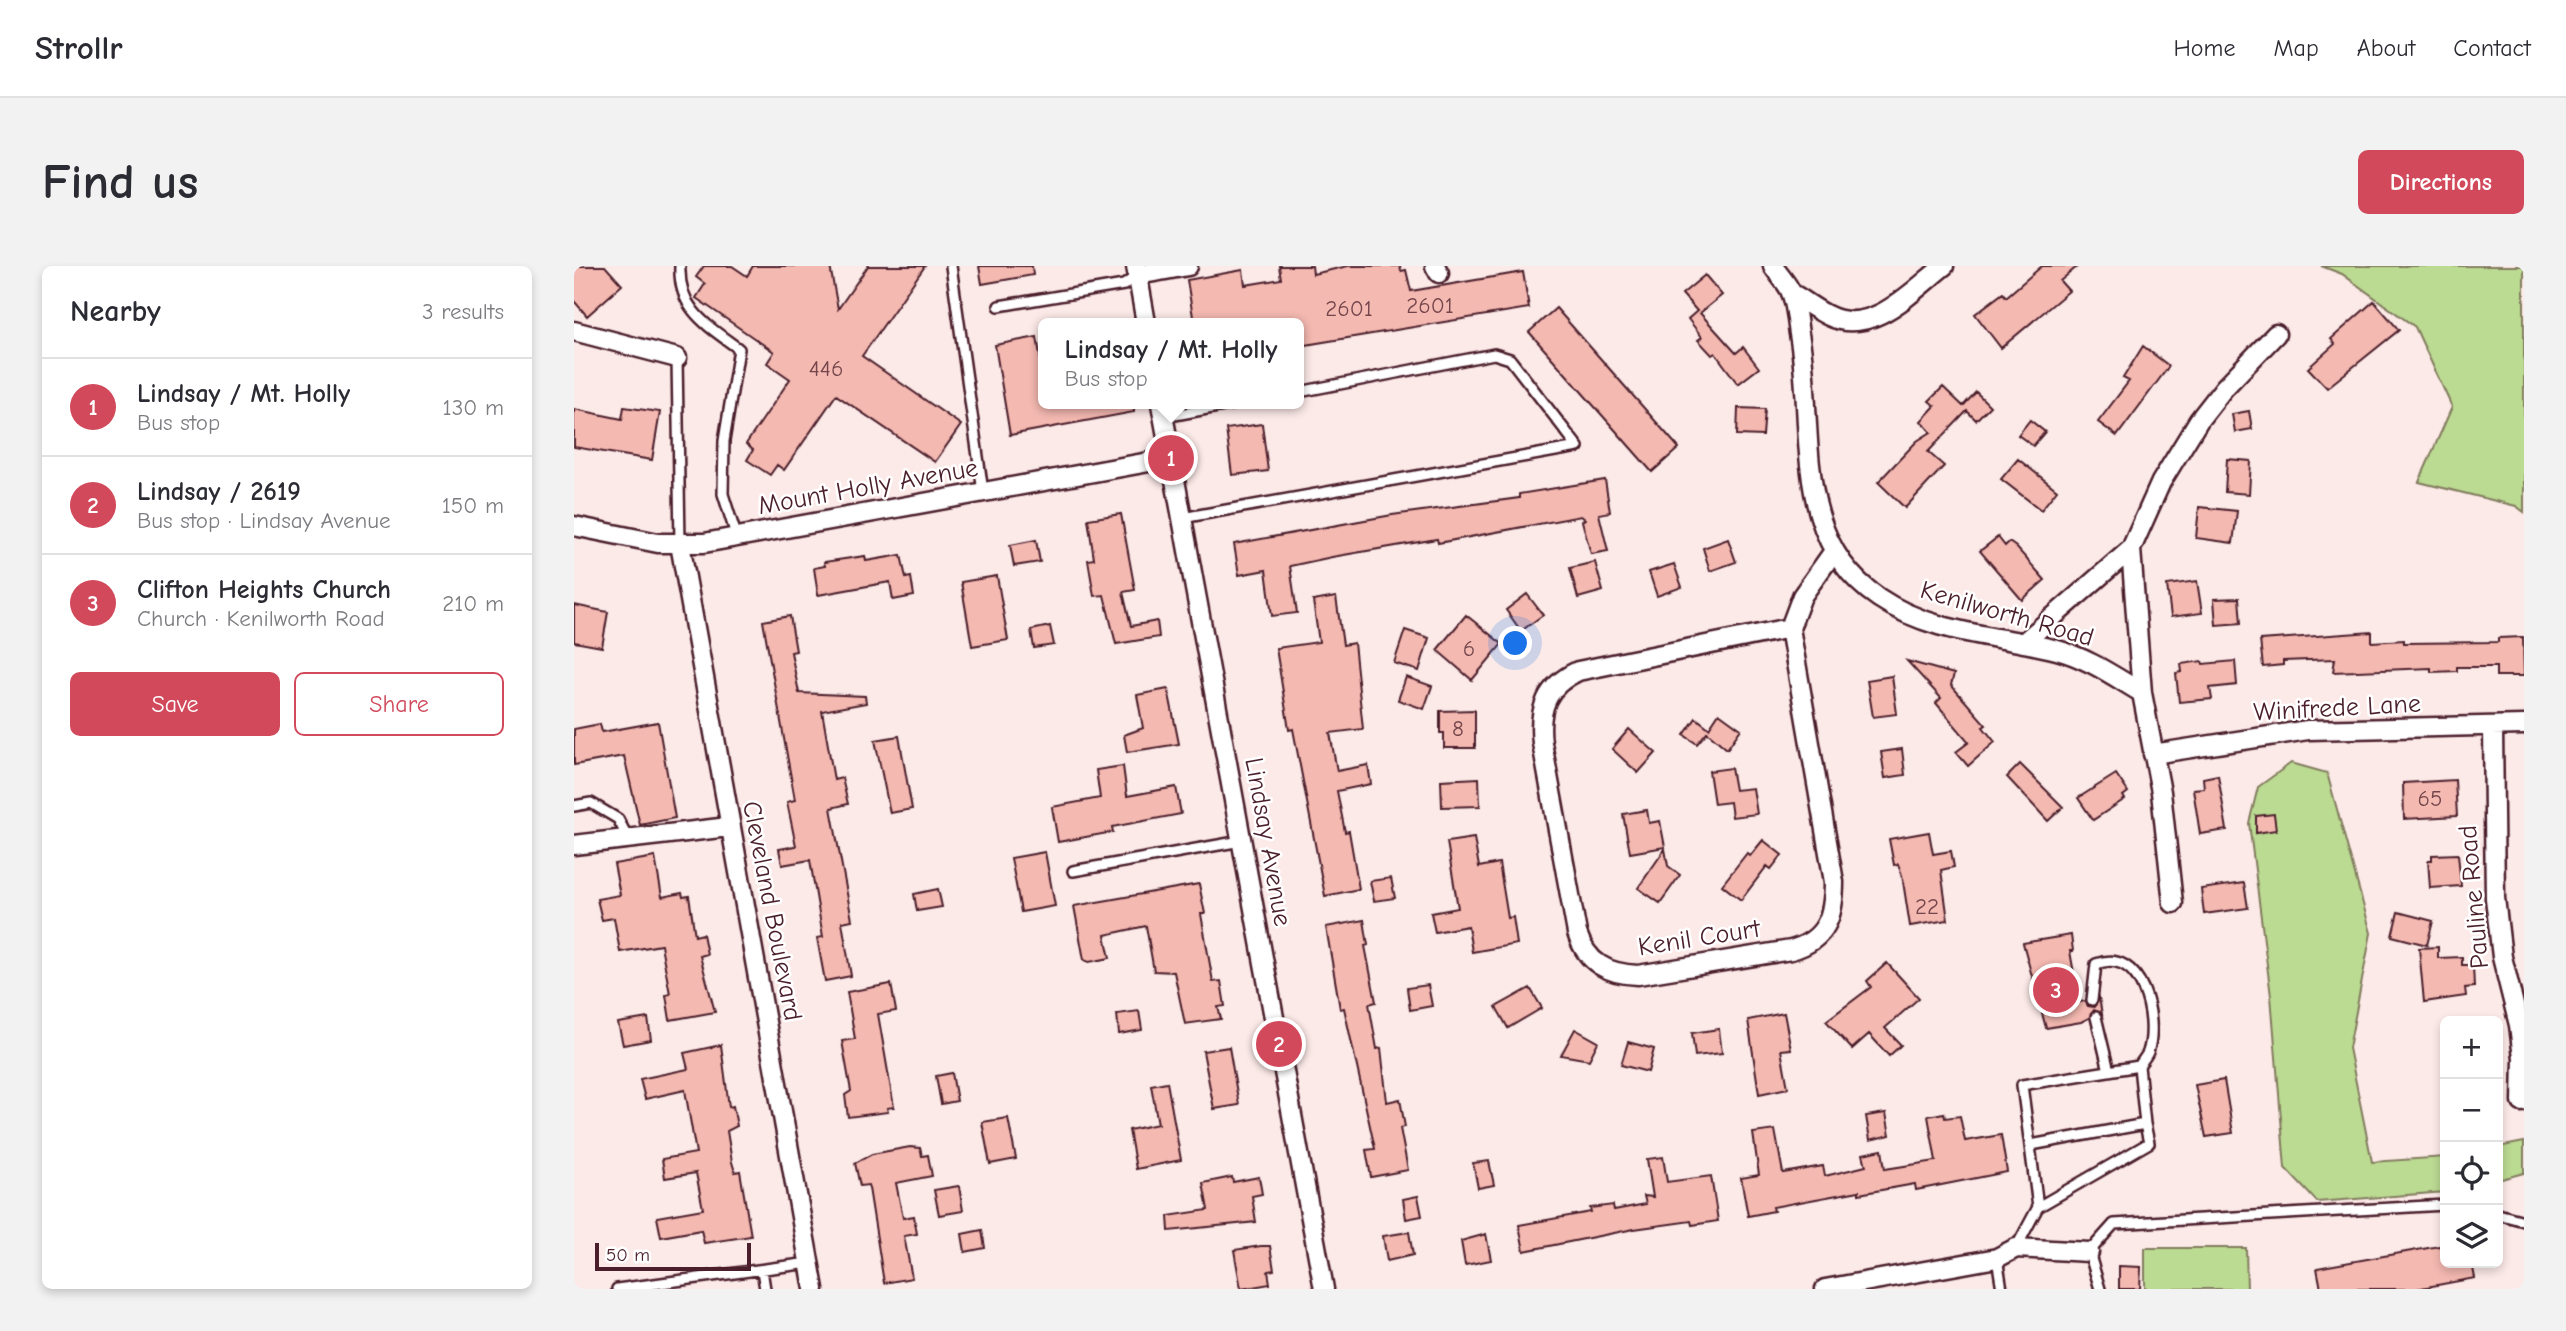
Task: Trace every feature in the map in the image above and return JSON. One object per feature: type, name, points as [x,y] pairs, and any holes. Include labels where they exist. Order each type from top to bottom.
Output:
[{"type":"street","points":[[1145,318],[1137,271],[1188,266]]},
{"type":"street","name":"Kenilworth Road","points":[[1773,266],[1791,292],[1804,361],[1815,504],[1822,530],[1850,575],[1900,611],[1934,625],[2059,650],[2142,693]]},
{"type":"street","points":[[1791,292],[1830,317],[1861,322],[1891,308],[1944,266]]},
{"type":"street","points":[[574,331],[677,358]]},
{"type":"street","points":[[2023,643],[2131,549],[2161,482],[2199,420],[2224,388],[2276,334]]},
{"type":"street","name":"Lindsay Avenue","points":[[1162,410],[1324,1289]]},
{"type":"street","name":"Mount Holly Avenue","points":[[574,526],[658,543],[680,544],[737,538],[1171,458]]},
{"type":"street","name":"Cleveland Boulevard","points":[[680,544],[814,1289]]},
{"type":"street","points":[[2131,549],[2142,693],[2161,792],[2173,903]]},
{"type":"street","points":[[1790,628],[1802,596],[1835,551]]},
{"type":"street","name":"Kenil Court","points":[[1790,628],[1834,882],[1834,908],[1824,931],[1814,941],[1791,950],[1638,975],[1620,975],[1597,965],[1580,942],[1574,919],[1539,722],[1546,696],[1566,677],[1578,671],[1790,628]]},
{"type":"street","name":"Winifrede Lane","points":[[2153,754],[2308,730],[2493,728],[2524,725]]},
{"type":"street","name":"Pauline Road","points":[[2493,728],[2495,898],[2502,957],[2518,992],[2523,1058],[2522,1102]]},
{"type":"street","points":[[574,845],[729,827]]},
{"type":"street","points":[[1825,1289],[1997,1258],[2015,1248],[2088,1252]]},
{"type":"lane","points":[[680,266],[685,303],[708,326],[739,349],[724,441],[723,494],[737,538]]},
{"type":"lane","points":[[951,266],[983,492]]},
{"type":"lane","points":[[999,306],[1124,285],[1137,271]]},
{"type":"lane","points":[[1182,517],[1578,447],[1510,359],[1494,355],[1304,390]]},
{"type":"lane","points":[[677,358],[680,544]]},
{"type":"lane","points":[[574,806],[592,803],[618,820],[628,838]]},
{"type":"lane","points":[[1073,871],[1241,841]]},
{"type":"lane","points":[[2015,1248],[2038,1207],[2149,1143],[2139,1066],[2148,1053],[2150,1013],[2137,975],[2123,962],[2108,959],[2096,964],[2092,1000]]},
{"type":"lane","points":[[2096,1017],[2109,1071]]},
{"type":"lane","points":[[2038,1207],[2022,1085],[2139,1066]]},
{"type":"lane","points":[[2031,1145],[2145,1124]]},
{"type":"lane","points":[[2100,1289],[2088,1252],[2114,1224],[2440,1205]]},
{"type":"lane","points":[[2503,1215],[2524,1221]]},
{"type":"lane","points":[[1997,1258],[2002,1289]]},
{"type":"lane","points":[[617,1289],[808,1263]]},
{"type":"lane","points":[[762,1270],[765,1289]]},
{"type":"green space","points":[[2321,266],[2524,266],[2524,512],[2516,506],[2419,482],[2452,407],[2415,327],[2342,274]]},
{"type":"green space","points":[[2291,763],[2327,773],[2371,933],[2349,1048],[2372,1162],[2440,1157],[2440,1192],[2317,1202],[2285,1168],[2271,996],[2249,823],[2258,787]]},
{"type":"green space","points":[[2524,1142],[2524,1173],[2503,1179],[2503,1146]]},
{"type":"green space","points":[[2145,1248],[2246,1248],[2247,1289],[2145,1289]]},
{"type":"building","points":[[574,266],[605,266],[622,285],[587,316],[574,301]]},
{"type":"building","points":[[704,266],[732,266],[747,276],[753,266],[830,266],[838,309],[868,266],[925,266],[862,356],[961,425],[935,462],[836,395],[784,470],[777,465],[770,475],[747,460],[753,450],[746,444],[790,379],[767,363],[774,352],[696,298],[705,284],[696,277]]},
{"type":"building","points":[[979,266],[1032,266],[1033,275],[982,284]]},
{"type":"building","points":[[1279,266],[1312,266],[1313,274],[1348,266],[1400,266],[1401,271],[1406,270],[1411,291],[1523,272],[1529,308],[1304,345],[1304,318],[1193,318],[1187,280],[1243,270],[1245,285],[1281,279]]},
{"type":"building","points":[[2042,266],[2078,266],[2060,281],[2069,291],[2001,348],[1975,314],[2003,293],[2006,297]]},
{"type":"building","points":[[1705,275],[1722,295],[1700,313],[1736,353],[1743,347],[1759,368],[1738,384],[1715,353],[1712,355],[1698,340],[1702,337],[1688,319],[1697,311],[1682,294]]},
{"type":"building","points":[[2374,301],[2399,330],[2327,388],[2308,368],[2335,344],[2331,339]]},
{"type":"building","points":[[1556,308],[1679,448],[1652,472],[1529,332]]},
{"type":"building","points":[[1037,337],[1038,409],[1134,409],[1134,412],[1010,435],[995,345]]},
{"type":"building","points":[[2143,346],[2169,366],[2117,436],[2098,422],[2129,381],[2123,378]]},
{"type":"building","points":[[1943,387],[1963,406],[1976,392],[1990,406],[1976,420],[1967,411],[1928,452],[1944,466],[1905,508],[1878,482],[1917,441],[1931,432],[1921,421],[1935,406],[1929,401]]},
{"type":"building","points":[[624,407],[660,412],[652,460],[574,447],[574,409],[622,419]]},
{"type":"building","points":[[1738,408],[1765,409],[1763,436],[1737,435]]},
{"type":"building","points":[[2249,411],[2252,429],[2235,432],[2232,414]]},
{"type":"building","points":[[2030,420],[2045,432],[2033,446],[2018,435]]},
{"type":"building","points":[[1262,424],[1268,471],[1232,475],[1226,429]]},
{"type":"building","points":[[2018,459],[2057,490],[2041,510],[2001,479]]},
{"type":"building","points":[[2227,459],[2251,461],[2249,494],[2225,492]]},
{"type":"building","points":[[1605,480],[1610,512],[1599,514],[1608,551],[1591,554],[1582,521],[1585,519],[1581,516],[1438,543],[1437,539],[1332,557],[1290,566],[1297,613],[1272,616],[1266,570],[1239,575],[1234,544],[1392,515],[1519,498],[1519,494]]},
{"type":"building","points":[[2199,507],[2237,511],[2233,543],[2196,538]]},
{"type":"building","points":[[1121,514],[1135,590],[1123,592],[1131,626],[1157,621],[1159,637],[1116,644],[1104,595],[1094,596],[1088,560],[1094,559],[1088,519]]},
{"type":"building","points":[[1998,537],[2005,546],[2009,542],[2016,547],[2045,580],[2022,600],[1980,551]]},
{"type":"building","points":[[1728,539],[1736,562],[1710,571],[1703,548]]},
{"type":"building","points":[[1036,540],[1040,562],[1014,566],[1010,545]]},
{"type":"building","points":[[901,555],[906,578],[911,577],[914,596],[893,600],[890,582],[818,595],[814,568],[825,566],[824,562],[865,556],[866,561]]},
{"type":"building","points":[[1595,562],[1603,591],[1578,598],[1570,568]]},
{"type":"building","points":[[1674,564],[1682,587],[1657,596],[1649,572]]},
{"type":"building","points":[[997,576],[1008,640],[972,646],[961,582]]},
{"type":"building","points":[[2197,581],[2202,613],[2171,617],[2167,585]]},
{"type":"building","points":[[1527,594],[1543,615],[1521,631],[1506,610]]},
{"type":"building","points":[[1336,597],[1343,645],[1354,643],[1363,729],[1330,733],[1337,771],[1368,765],[1371,784],[1337,791],[1345,832],[1349,831],[1359,889],[1325,896],[1293,729],[1289,730],[1276,648],[1319,642],[1313,601]]},
{"type":"building","points":[[2239,598],[2241,623],[2216,625],[2214,599]]},
{"type":"building","points":[[574,605],[608,612],[602,647],[574,642]]},
{"type":"building","points":[[1466,615],[1502,644],[1472,680],[1437,650]]},
{"type":"building","points":[[790,616],[796,651],[791,652],[799,693],[865,696],[866,703],[822,711],[834,780],[842,778],[848,804],[831,808],[852,920],[842,922],[851,976],[825,981],[817,938],[823,937],[810,860],[782,865],[779,849],[796,846],[787,802],[795,800],[763,621]]},
{"type":"building","points":[[1050,626],[1054,645],[1034,648],[1031,630]]},
{"type":"building","points":[[1405,630],[1429,638],[1419,671],[1394,663]]},
{"type":"building","points":[[2372,632],[2372,642],[2498,642],[2498,638],[2523,637],[2524,676],[2496,676],[2496,667],[2457,667],[2457,671],[2431,672],[2431,668],[2333,672],[2335,659],[2283,661],[2283,665],[2263,667],[2260,640]]},
{"type":"building","points":[[1907,661],[1954,674],[1951,685],[1986,725],[1983,727],[1995,742],[1968,766],[1956,752],[1969,742],[1936,703],[1941,698]]},
{"type":"building","points":[[2202,661],[2203,664],[2235,661],[2237,685],[2210,688],[2212,699],[2179,702],[2176,673],[2182,672],[2181,664]]},
{"type":"building","points":[[1892,676],[1897,714],[1873,717],[1867,680]]},
{"type":"building","points":[[1406,677],[1432,686],[1424,709],[1398,700]]},
{"type":"building","points":[[1168,689],[1179,744],[1127,752],[1124,735],[1143,728],[1137,695]]},
{"type":"building","points":[[1475,710],[1475,748],[1444,748],[1444,733],[1440,733],[1440,711]]},
{"type":"building","points":[[1719,713],[1741,729],[1727,749],[1707,732],[1697,744],[1684,735],[1696,718],[1709,728]]},
{"type":"building","points":[[658,722],[675,818],[640,825],[624,756],[574,765],[574,729],[600,724],[602,732]]},
{"type":"building","points":[[1629,729],[1656,753],[1638,773],[1612,749]]},
{"type":"building","points":[[899,736],[912,809],[890,813],[875,740]]},
{"type":"building","points":[[1902,749],[1905,775],[1885,778],[1881,752]]},
{"type":"building","points":[[2020,764],[2063,807],[2048,821],[2007,777]]},
{"type":"building","points":[[1123,766],[1127,796],[1176,787],[1181,814],[1112,827],[1113,832],[1058,842],[1052,807],[1100,798],[1096,770]]},
{"type":"building","points":[[1731,768],[1735,790],[1753,788],[1757,814],[1732,817],[1730,802],[1714,804],[1709,771]]},
{"type":"building","points":[[2116,774],[2128,792],[2123,796],[2125,799],[2093,820],[2078,798]]},
{"type":"building","points":[[2218,775],[2227,830],[2200,834],[2193,789],[2204,788],[2203,778]]},
{"type":"building","points":[[1479,778],[1480,806],[1442,807],[1441,780]]},
{"type":"building","points":[[2455,780],[2457,816],[2404,819],[2403,783]]},
{"type":"building","points":[[1647,810],[1649,823],[1660,821],[1665,847],[1630,853],[1623,814]]},
{"type":"building","points":[[2274,814],[2276,830],[2256,833],[2256,816]]},
{"type":"building","points":[[1929,832],[1933,854],[1951,851],[1954,867],[1941,870],[1948,920],[1910,926],[1902,875],[1898,864],[1894,865],[1889,839]]},
{"type":"building","points":[[1474,838],[1479,867],[1499,863],[1508,918],[1513,917],[1517,944],[1472,952],[1468,926],[1435,932],[1431,913],[1458,908],[1447,842]]},
{"type":"building","points":[[1763,840],[1782,855],[1771,869],[1767,866],[1741,900],[1722,885],[1747,853],[1750,856]]},
{"type":"building","points":[[1665,849],[1668,866],[1680,875],[1660,903],[1638,888]]},
{"type":"building","points":[[1045,852],[1055,906],[1021,912],[1011,858]]},
{"type":"building","points":[[2458,854],[2461,886],[2430,888],[2428,860],[2432,860],[2432,855]]},
{"type":"building","points":[[655,857],[662,897],[682,893],[683,897],[689,896],[695,936],[703,934],[707,954],[700,956],[715,1012],[670,1020],[666,995],[670,994],[661,945],[620,952],[614,918],[602,920],[597,899],[620,895],[614,864]]},
{"type":"building","points":[[1391,878],[1395,898],[1374,901],[1370,881]]},
{"type":"building","points":[[2244,883],[2248,908],[2204,914],[2201,889]]},
{"type":"building","points":[[1199,884],[1205,914],[1201,914],[1213,982],[1221,981],[1225,1006],[1218,1007],[1221,1019],[1185,1024],[1174,972],[1154,971],[1146,926],[1105,935],[1110,958],[1089,962],[1084,960],[1074,906]]},
{"type":"building","points":[[938,889],[942,907],[917,911],[914,894]]},
{"type":"building","points":[[2398,912],[2433,921],[2427,945],[2392,936]]},
{"type":"building","points":[[1364,920],[1368,945],[1365,946],[1376,1002],[1369,1004],[1377,1049],[1381,1048],[1387,1102],[1400,1099],[1405,1127],[1400,1128],[1408,1170],[1371,1177],[1366,1150],[1375,1149],[1344,1008],[1340,1009],[1326,927]]},
{"type":"building","points":[[2071,935],[2073,951],[2070,951],[2079,1002],[2085,1001],[2088,1006],[2094,1007],[2099,998],[2102,1014],[2094,1010],[2089,1018],[2081,1022],[2046,1028],[2023,943]]},
{"type":"building","points":[[2438,947],[2438,958],[2462,957],[2462,965],[2473,965],[2474,987],[2465,988],[2466,996],[2424,1002],[2419,948]]},
{"type":"building","points":[[1887,963],[1919,998],[1885,1028],[1901,1045],[1889,1056],[1869,1034],[1852,1049],[1826,1021],[1871,987],[1867,981]]},
{"type":"building","points":[[891,984],[896,1011],[878,1014],[894,1107],[887,1108],[888,1112],[848,1117],[845,1095],[851,1091],[842,1041],[855,1039],[847,992]]},
{"type":"building","points":[[1428,985],[1432,1006],[1410,1010],[1407,988]]},
{"type":"building","points":[[1530,988],[1542,1008],[1508,1028],[1496,1007]]},
{"type":"building","points":[[1139,1011],[1142,1030],[1119,1034],[1117,1014]]},
{"type":"building","points":[[1784,1013],[1791,1049],[1781,1050],[1788,1088],[1759,1094],[1748,1020]]},
{"type":"building","points":[[648,1018],[651,1040],[623,1045],[618,1023]]},
{"type":"building","points":[[1575,1029],[1598,1042],[1589,1060],[1561,1055]]},
{"type":"building","points":[[1719,1029],[1722,1053],[1695,1056],[1692,1033]]},
{"type":"building","points":[[1628,1042],[1654,1049],[1648,1072],[1621,1065]]},
{"type":"building","points":[[721,1045],[729,1107],[733,1106],[737,1126],[727,1131],[735,1172],[740,1171],[751,1236],[704,1243],[701,1230],[661,1237],[657,1217],[703,1209],[696,1173],[665,1178],[662,1159],[696,1153],[685,1090],[645,1099],[640,1079],[688,1069],[684,1053]]},
{"type":"building","points":[[1229,1047],[1239,1105],[1214,1109],[1203,1051]]},
{"type":"building","points":[[952,1073],[957,1101],[941,1104],[936,1076]]},
{"type":"building","points":[[2224,1080],[2233,1133],[2206,1137],[2195,1085]]},
{"type":"building","points":[[1167,1082],[1181,1160],[1136,1169],[1129,1130],[1158,1124],[1151,1085]]},
{"type":"building","points":[[1886,1113],[1890,1135],[1870,1140],[1866,1116]]},
{"type":"building","points":[[1944,1113],[1945,1118],[1960,1116],[1965,1141],[2001,1135],[2007,1172],[1916,1190],[1915,1184],[1859,1194],[1859,1191],[1773,1207],[1774,1211],[1748,1216],[1741,1178],[1759,1175],[1753,1133],[1775,1130],[1783,1173],[1823,1166],[1825,1176],[1866,1166],[1863,1154],[1882,1150],[1885,1169],[1936,1161],[1928,1116]]},
{"type":"building","points":[[1008,1118],[1016,1159],[990,1164],[982,1122]]},
{"type":"building","points":[[910,1147],[920,1148],[922,1156],[928,1155],[932,1176],[896,1183],[903,1218],[914,1216],[917,1234],[904,1236],[912,1278],[884,1283],[869,1188],[868,1185],[860,1186],[855,1163],[872,1154]]},
{"type":"building","points":[[1663,1157],[1667,1182],[1711,1176],[1718,1221],[1692,1225],[1691,1221],[1634,1229],[1524,1251],[1519,1225],[1591,1212],[1590,1208],[1613,1205],[1614,1210],[1646,1204],[1644,1196],[1653,1197],[1647,1159]]},
{"type":"building","points":[[1489,1161],[1494,1185],[1478,1188],[1473,1163]]},
{"type":"building","points":[[1232,1177],[1233,1182],[1259,1177],[1262,1194],[1252,1196],[1256,1222],[1169,1231],[1168,1216],[1208,1210],[1203,1183]]},
{"type":"building","points":[[959,1186],[963,1211],[939,1215],[934,1190]]},
{"type":"building","points":[[1418,1196],[1422,1216],[1406,1219],[1403,1199]]},
{"type":"building","points":[[982,1230],[985,1248],[965,1252],[962,1234]]},
{"type":"building","points":[[1409,1232],[1413,1255],[1387,1261],[1383,1236]]},
{"type":"building","points":[[1486,1234],[1491,1260],[1465,1265],[1461,1241]]},
{"type":"building","points":[[1270,1246],[1274,1270],[1268,1271],[1270,1284],[1241,1289],[1234,1250]]},
{"type":"building","points":[[2440,1246],[2440,1268],[2473,1268],[2475,1278],[2416,1289],[2321,1289],[2317,1268]]},
{"type":"building","points":[[2119,1266],[2141,1267],[2140,1289],[2119,1289]]},
{"type":"place","name":"Lindsay / Mt. Holly","points":[[1171,458]]},
{"type":"place","name":"Clifton Heights Church","points":[[2056,990]]},
{"type":"place","name":"Lindsay / 2619","points":[[1279,1044]]}]
